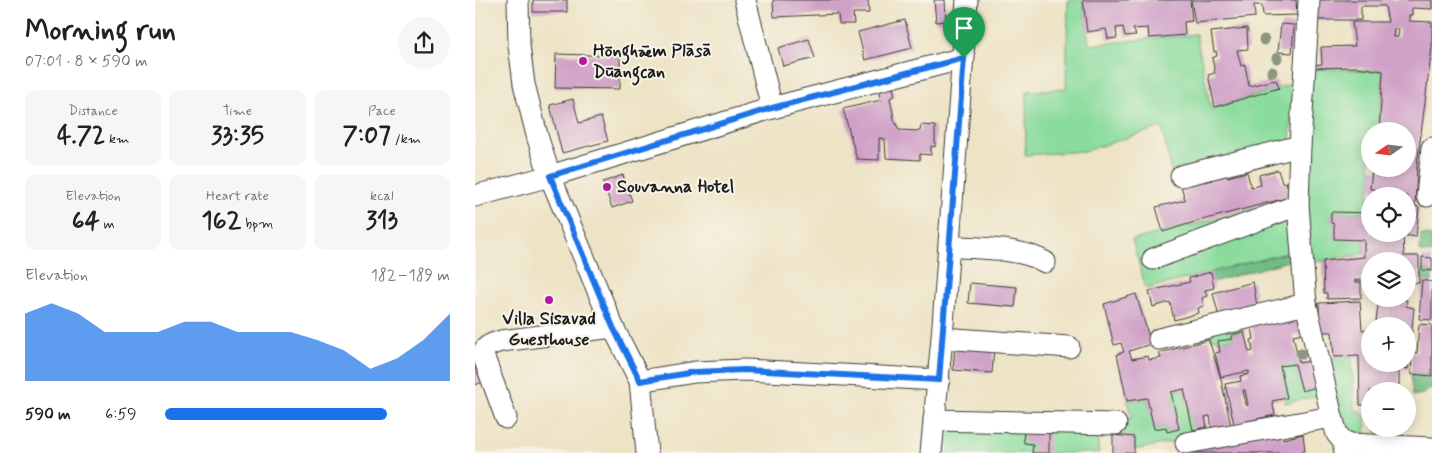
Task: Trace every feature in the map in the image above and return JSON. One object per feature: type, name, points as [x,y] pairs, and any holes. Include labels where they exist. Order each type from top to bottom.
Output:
[{"type":"street","points":[[519,0],[519,44],[524,84],[538,138],[550,176],[613,327],[640,381],[647,453]]},
{"type":"street","points":[[745,0],[772,108]]},
{"type":"street","points":[[931,453],[939,380],[967,0]]},
{"type":"street","points":[[1309,0],[1298,205],[1306,304],[1332,417],[1337,434],[1344,447],[1351,444],[1432,448]]},
{"type":"street","points":[[475,196],[550,176],[772,108],[964,58]]},
{"type":"street","points":[[1181,176],[1300,146]]},
{"type":"street","points":[[1427,196],[1432,148]]},
{"type":"street","points":[[1153,259],[1298,205]]},
{"type":"street","points":[[949,246],[1023,253],[1035,256],[1045,262]]},
{"type":"street","points":[[1159,340],[1306,304]]},
{"type":"street","points":[[506,418],[483,355],[485,348],[501,341],[613,327]]},
{"type":"street","points":[[942,338],[1069,347]]},
{"type":"street","points":[[640,381],[695,372],[745,370],[939,380]]},
{"type":"street","points":[[1186,443],[1332,417]]},
{"type":"street","points":[[934,420],[1116,424]]},
{"type":"green space","points":[[1068,0],[1083,0],[1089,45],[1196,34],[1211,109],[1294,83],[1290,142],[1171,171],[1162,127],[1084,151],[1025,155],[1027,91],[1066,89]]},
{"type":"green space","points":[[1310,68],[1383,71],[1380,122],[1361,122],[1361,178],[1371,178],[1370,187],[1361,187],[1361,213],[1331,212],[1331,222],[1361,238],[1361,242],[1364,242],[1363,252],[1361,252],[1361,254],[1309,263],[1308,142]]},
{"type":"green space","points":[[1289,200],[1291,252],[1146,289],[1132,240]]},
{"type":"green space","points":[[1421,234],[1432,236],[1432,253],[1420,252]]},
{"type":"green space","points":[[1291,252],[1292,260],[1213,282],[1211,272]]},
{"type":"green space","points":[[1422,270],[1432,271],[1432,282],[1422,280]]},
{"type":"green space","points":[[1242,323],[1244,332],[1231,334],[1232,339],[1218,341],[1216,338],[1211,339],[1210,330]]},
{"type":"green space","points":[[1352,356],[1354,408],[1361,413],[1361,436],[1344,435],[1327,357]]},
{"type":"green space","points":[[1295,364],[1302,391],[1317,387],[1318,396],[1285,403],[1284,399],[1287,398],[1280,366]]},
{"type":"green space","points":[[1411,374],[1432,376],[1432,387],[1423,394],[1416,395],[1416,382],[1412,382]]},
{"type":"green space","points":[[1184,389],[1195,437],[1134,450],[1134,437],[1113,435],[1111,419],[1132,418],[1127,401],[1147,398],[1154,429],[1166,427],[1167,432],[1178,429],[1171,392]]},
{"type":"green space","points":[[940,428],[1097,428],[1099,453],[938,453]]},
{"type":"building","points":[[533,0],[567,0],[567,12],[533,12]]},
{"type":"building","points":[[773,0],[868,0],[869,13],[853,13],[854,24],[839,24],[838,14],[774,17]]},
{"type":"building","points":[[934,0],[945,0],[946,21],[936,22]]},
{"type":"building","points":[[1083,0],[1190,0],[1192,21],[1184,22],[1185,35],[1149,38],[1148,28],[1133,29],[1136,35],[1125,36],[1123,27],[1116,28],[1117,38],[1108,39],[1106,29],[1087,32]]},
{"type":"building","points":[[1191,0],[1296,0],[1297,15],[1263,16],[1262,5],[1254,5],[1255,17],[1195,23]]},
{"type":"building","points":[[1316,0],[1432,0],[1432,9],[1412,8],[1412,15],[1409,15],[1409,21],[1432,22],[1432,47],[1416,187],[1370,187],[1371,178],[1416,178],[1416,122],[1380,122],[1383,71],[1356,67],[1314,68],[1313,65],[1322,64],[1321,47],[1355,46],[1352,22],[1388,22],[1385,6],[1361,6],[1361,20],[1315,20]],"holes":[[[1394,29],[1399,29],[1398,37],[1393,37]]]},
{"type":"building","points":[[905,20],[912,48],[865,60],[858,32]]},
{"type":"building","points":[[1281,24],[1294,25],[1292,53],[1278,52]]},
{"type":"building","points":[[1247,28],[1248,49],[1237,50],[1241,66],[1245,65],[1249,86],[1276,80],[1279,88],[1215,107],[1208,75],[1215,73],[1212,58],[1217,56],[1216,51],[1214,52],[1211,32]]},
{"type":"building","points":[[809,39],[815,58],[783,66],[778,48]]},
{"type":"building","points":[[556,54],[620,56],[620,89],[555,88]]},
{"type":"building","points":[[892,83],[895,96],[890,98],[894,119],[899,130],[920,131],[921,125],[935,126],[935,147],[931,146],[931,155],[920,154],[920,160],[886,158],[885,139],[879,138],[879,160],[857,159],[843,109],[881,100],[877,87]]},
{"type":"building","points":[[573,99],[579,123],[601,117],[608,141],[562,153],[550,105]]},
{"type":"building","points":[[1278,170],[1282,183],[1286,182],[1290,197],[1163,232],[1156,207],[1185,200],[1181,185],[1203,174],[1205,182],[1213,180],[1212,175],[1227,171],[1228,177],[1247,172],[1251,187],[1261,185],[1259,175]]},
{"type":"building","points":[[623,175],[632,201],[612,208],[603,182]]},
{"type":"building","points":[[1416,206],[1419,207],[1416,237]]},
{"type":"building","points":[[1331,212],[1361,213],[1361,240],[1334,239],[1334,224],[1331,223]]},
{"type":"building","points":[[1364,242],[1403,242],[1404,252],[1364,252]]},
{"type":"building","points":[[1416,256],[1419,256],[1419,283],[1416,283]]},
{"type":"building","points":[[1361,257],[1361,280],[1355,280],[1355,282],[1361,282],[1361,298],[1327,299],[1327,293],[1324,293],[1323,261]]},
{"type":"building","points":[[1422,257],[1432,258],[1432,271],[1422,270]]},
{"type":"building","points":[[1211,272],[1214,288],[1205,290],[1207,296],[1202,298],[1204,306],[1198,308],[1199,313],[1174,320],[1170,302],[1153,307],[1149,291],[1190,282],[1189,278]]},
{"type":"building","points":[[1422,280],[1432,282],[1432,320],[1419,319]]},
{"type":"building","points":[[1253,282],[1257,306],[1219,317],[1213,293]]},
{"type":"building","points":[[970,283],[1017,287],[1015,307],[968,303]]},
{"type":"building","points":[[1136,294],[1151,344],[1129,351],[1132,359],[1148,356],[1149,360],[1161,358],[1159,353],[1209,340],[1221,379],[1231,426],[1212,430],[1210,416],[1205,417],[1207,427],[1193,430],[1184,389],[1171,392],[1179,429],[1167,432],[1166,427],[1154,429],[1147,398],[1127,401],[1117,354],[1124,352],[1121,343],[1114,345],[1104,304]]},
{"type":"building","points":[[1360,301],[1361,372],[1399,372],[1399,382],[1361,382],[1361,405],[1359,356],[1334,357],[1332,332],[1320,332],[1319,303]]},
{"type":"building","points":[[1378,307],[1414,308],[1413,317],[1377,317]]},
{"type":"building","points":[[1298,311],[1303,333],[1293,335],[1299,363],[1310,361],[1317,387],[1302,391],[1295,364],[1280,366],[1287,398],[1272,401],[1275,415],[1234,424],[1225,384],[1241,381],[1240,376],[1249,374],[1249,371],[1221,377],[1215,353],[1220,352],[1218,341],[1232,339],[1231,335],[1244,332],[1249,352],[1253,351],[1251,340],[1254,339],[1251,322]],"holes":[[[1243,390],[1245,390],[1248,405],[1246,405]]]},
{"type":"building","points":[[1419,324],[1432,325],[1432,376],[1411,374],[1411,372],[1416,372]]},
{"type":"building","points":[[955,344],[994,347],[992,373],[953,370]]},
{"type":"building","points":[[481,362],[488,380],[475,385],[475,364]]},
{"type":"building","points":[[1023,425],[1049,427],[1049,453],[1032,453],[1033,444],[1024,443]]},
{"type":"building","points":[[1280,428],[1283,439],[1303,434],[1305,451],[1292,453],[1192,453],[1190,447]]},
{"type":"building","points":[[1113,435],[1134,437],[1134,453],[1113,453]]},
{"type":"place","name":"Hōnghǣm Plāsā Dūangcan","points":[[583,61]]},
{"type":"place","name":"Souvanna Hotel","points":[[607,187]]},
{"type":"place","name":"Villa Sisavad Guesthouse","points":[[549,300]]},
{"type":"route","points":[[964,58],[939,380],[745,370],[695,372],[640,381],[613,327],[550,176],[772,108],[964,58]]}]
